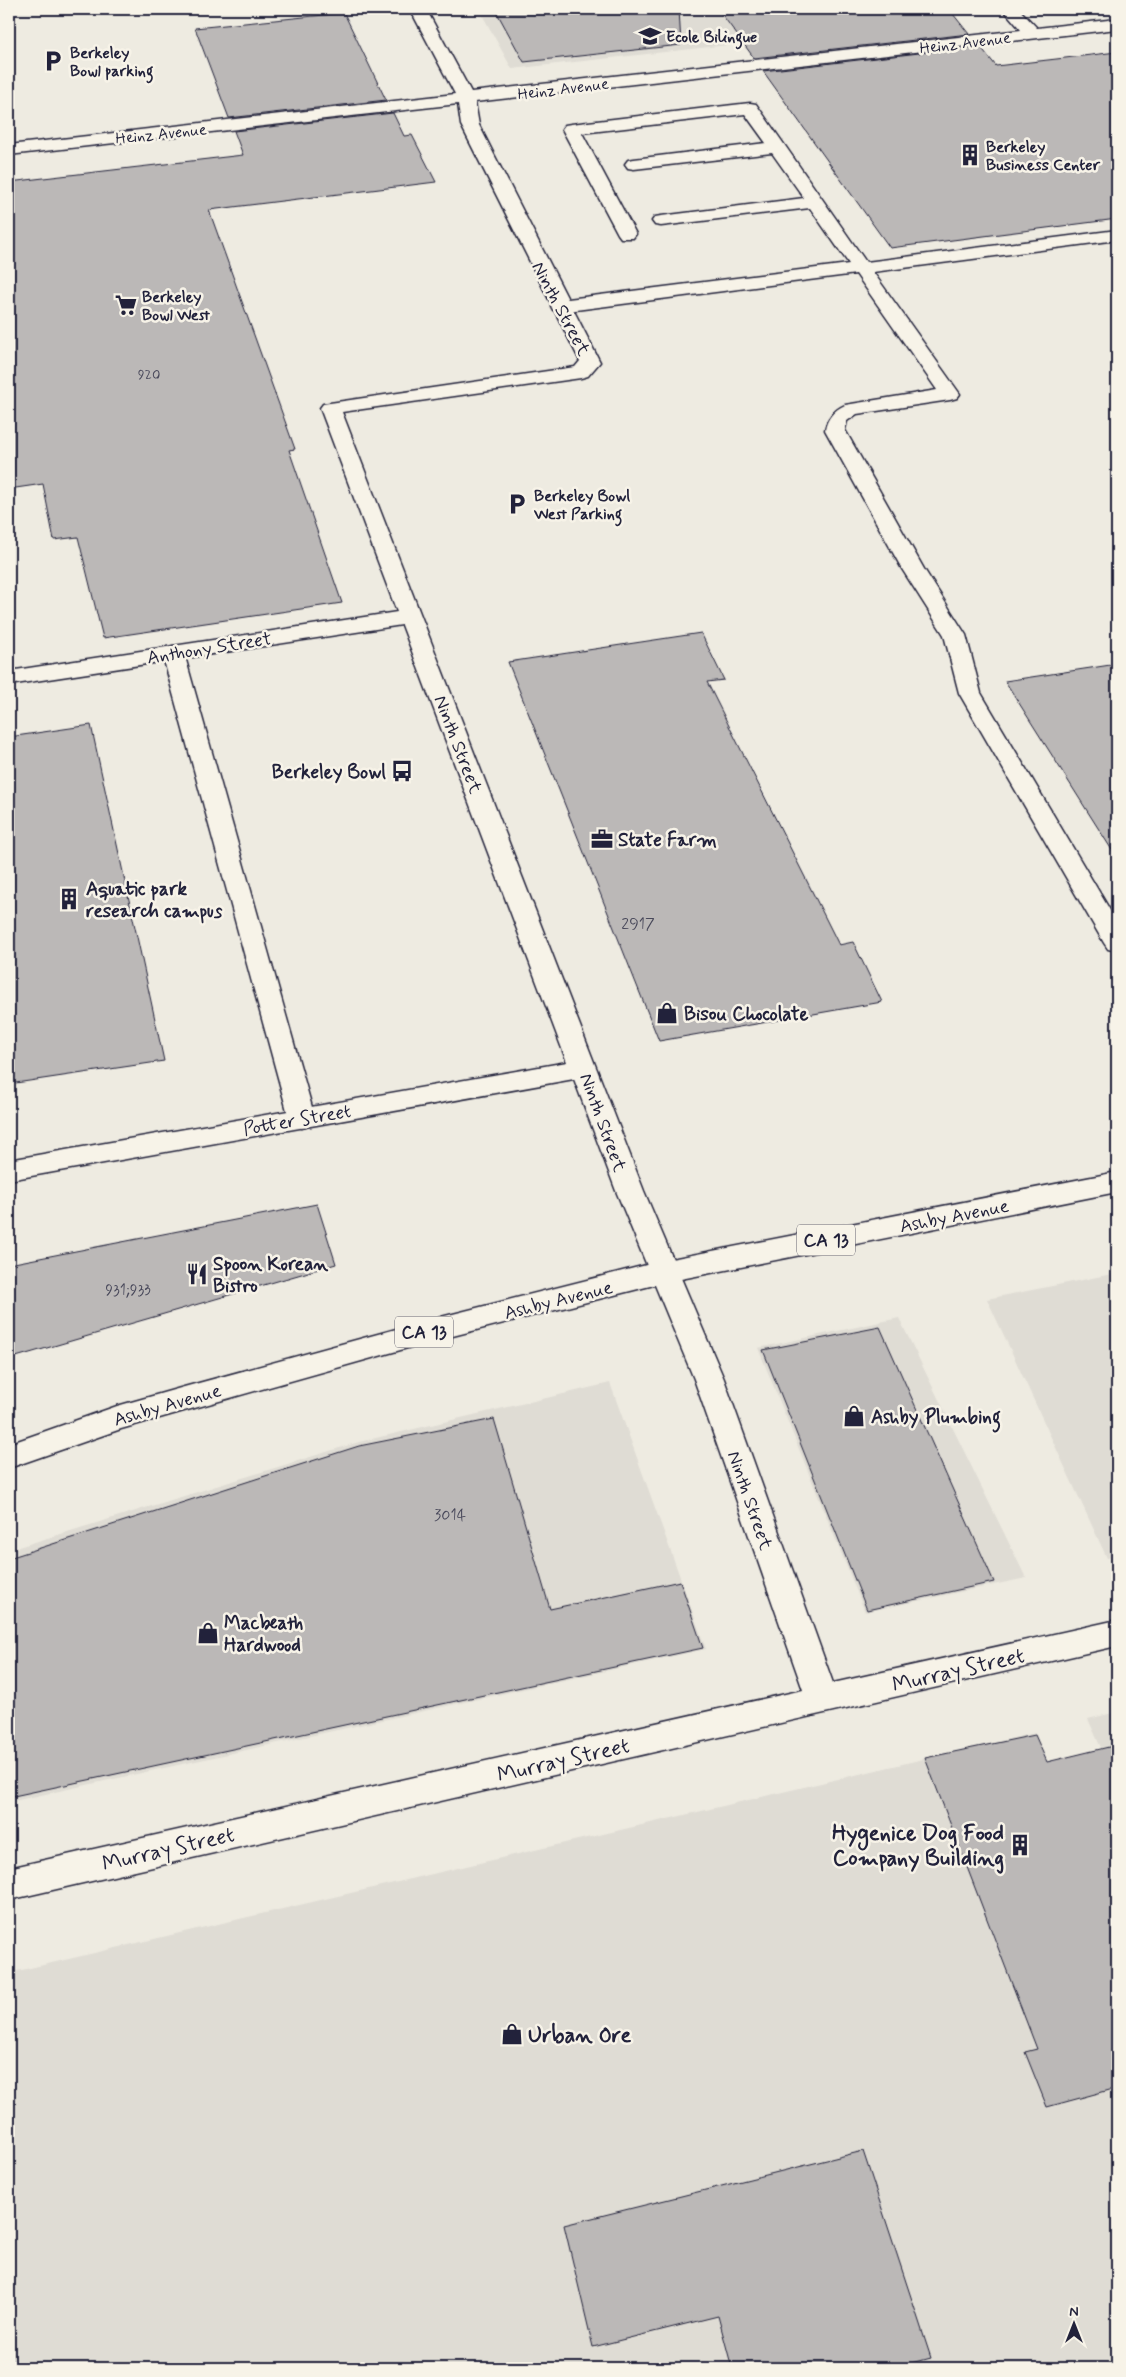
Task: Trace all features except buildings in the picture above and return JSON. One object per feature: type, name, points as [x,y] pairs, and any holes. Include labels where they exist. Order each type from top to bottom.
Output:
[{"type":"street","name":"Ninth Street","points":[[418,9],[466,99],[470,125],[590,362],[581,372],[330,408],[630,1191],[666,1271],[709,1379],[799,1639],[823,1700]]},
{"type":"street","points":[[1011,9],[1033,34]]},
{"type":"street","name":"Heinz Avenue","points":[[9,150],[1117,24]]},
{"type":"street","points":[[627,234],[571,129],[750,108],[950,394],[852,409],[841,414],[836,422],[836,430],[913,569],[955,635],[970,693],[1117,943]]},
{"type":"street","points":[[634,164],[777,147]]},
{"type":"street","points":[[661,221],[815,202]]},
{"type":"street","points":[[560,306],[1117,235]]},
{"type":"street","name":"Anthony Street","points":[[9,678],[410,617]]},
{"type":"street","points":[[173,653],[302,1118]]},
{"type":"street","name":"Potter Street","points":[[9,1170],[584,1068]]},
{"type":"street","name":"Ashby Avenue","points":[[9,1456],[116,1418],[429,1331],[666,1271],[1117,1182]]},
{"type":"street","name":"Murray Street","points":[[9,1884],[1117,1633]]},
{"type":"shaded area","name":"Ecole Bilingue","points":[[479,9],[827,9],[843,32],[512,69]]},
{"type":"shaded area","points":[[1117,1273],[1117,1556],[1107,1558],[987,1299]]},
{"type":"shaded area","name":"Ashby Plumbing","points":[[899,1318],[1026,1578],[865,1612],[758,1348]]},
{"type":"shaded area","points":[[610,1383],[706,1649],[9,1802],[9,1550],[359,1442]]},
{"type":"shaded area","points":[[1117,1712],[1117,1783],[1088,1719]]},
{"type":"shaded area","name":"Urban Ore","points":[[1035,1733],[1117,1930],[1117,2368],[9,2368],[9,1973]]},
{"type":"place","name":"Ecole Bilingue","points":[[650,36]]},
{"type":"place","name":"Berkeley Bowl parking","points":[[53,61]]},
{"type":"place","name":"Berkeley Business Center","points":[[970,155]]},
{"type":"place","name":"Berkeley Bowl West","points":[[126,305]]},
{"type":"place","name":"Berkeley Bowl West Parking","points":[[517,504]]},
{"type":"place","name":"Berkeley Bowl","points":[[402,771]]},
{"type":"place","name":"State Farm","points":[[602,839]]},
{"type":"place","name":"Aquatic park research campus","points":[[69,899]]},
{"type":"place","name":"Bisou Chocolate","points":[[667,1013]]},
{"type":"place","name":"Spoon Korean Bistro","points":[[197,1274]]},
{"type":"place","name":"Ashby Plumbing","points":[[854,1416]]},
{"type":"place","name":"Macbeath Hardwood","points":[[208,1633]]},
{"type":"place","name":"Hygenice Dog Food Company Building","points":[[1020,1845]]},
{"type":"place","name":"Urban Ore","points":[[512,2034]]}]
